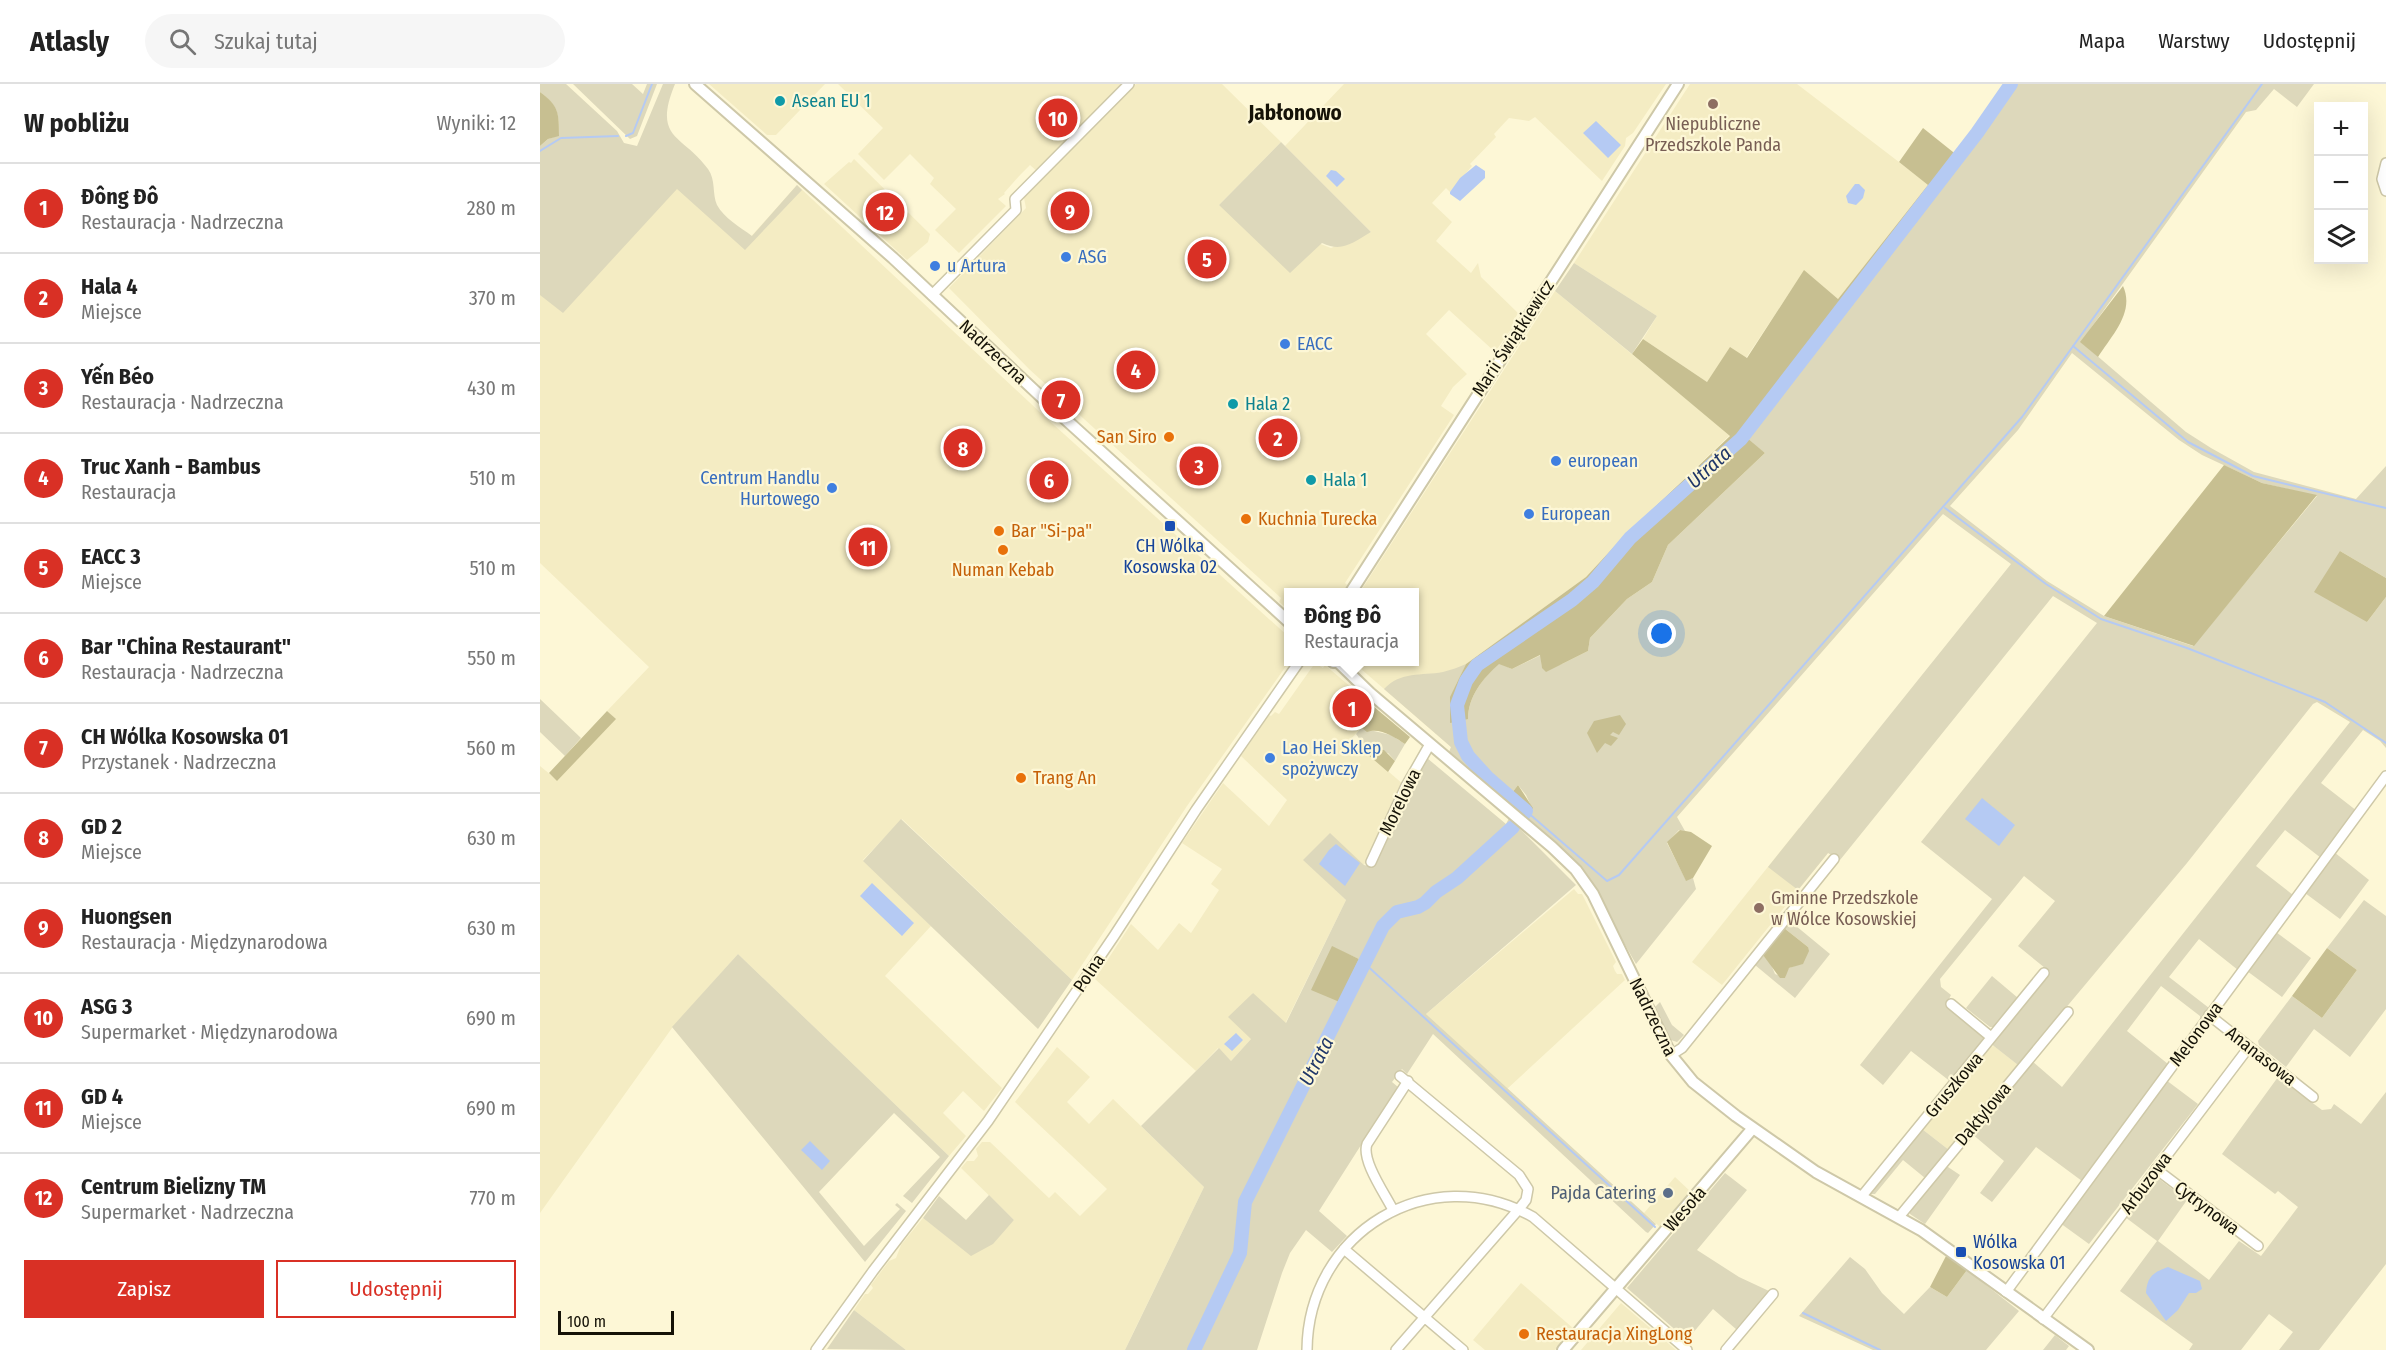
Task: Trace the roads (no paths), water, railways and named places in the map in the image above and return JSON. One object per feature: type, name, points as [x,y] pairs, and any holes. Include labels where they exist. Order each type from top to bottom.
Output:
[{"type":"street","name":"Nadrzeczna","points":[[696,84],[825,196],[1284,617]]},
{"type":"street","points":[[932,295],[1016,210],[1015,199],[1129,84]]},
{"type":"street","name":"Marii Świątkiewicz","points":[[1354,588],[1678,84]]},
{"type":"street","points":[[2386,163],[2382,179],[2386,192]]},
{"type":"street","name":"Polna","points":[[816,1350],[988,1121],[1114,936],[1196,810],[1296,666]]},
{"type":"street","name":"Nadrzeczna","points":[[1341,666],[1552,847],[1582,878],[1598,903],[1671,1055],[1693,1082],[1816,1172],[1899,1217],[2088,1350]]},
{"type":"street","name":"Morelowa","points":[[1371,862],[1406,786],[1430,744]]},
{"type":"street","name":"Melonowa","points":[[2006,1292],[2386,776]]},
{"type":"street","points":[[1671,1055],[1682,1048],[1834,859]]},
{"type":"street","name":"Gruszkowa","points":[[1862,1196],[1987,1046],[1991,1036],[2044,973]]},
{"type":"street","points":[[1951,1004],[1991,1036]]},
{"type":"street","name":"Daktylowa","points":[[1899,1217],[2068,1012]]},
{"type":"street","name":"Ananasowa","points":[[2209,1016],[2313,1097]]},
{"type":"street","name":"Arbuzowa","points":[[2043,1319],[2249,1047]]},
{"type":"street","points":[[1393,1210],[1365,1151],[1404,1079],[1519,1175],[1528,1189],[1526,1200],[1519,1209],[1396,1350]]},
{"type":"street","name":"Wesoła","points":[[1563,1350],[1754,1128]]},
{"type":"street","name":"Cytrynowa","points":[[2156,1169],[2258,1246]]},
{"type":"street","points":[[1307,1350],[1307,1332],[1316,1294],[1344,1249],[1364,1229],[1393,1210],[1432,1198],[1459,1196],[1486,1200],[1519,1209],[1546,1228],[1687,1350]]},
{"type":"street","points":[[1344,1249],[1463,1350]]},
{"type":"street","points":[[1726,1350],[1773,1294]]},
{"type":"water","points":[[1596,121],[1621,145],[1608,158],[1583,133]]},
{"type":"water","points":[[1476,165],[1485,171],[1485,178],[1460,201],[1450,192],[1460,178]]},
{"type":"water","points":[[1331,170],[1336,171],[1345,179],[1337,187],[1326,176]]},
{"type":"water","points":[[1855,184],[1859,184],[1865,190],[1863,198],[1856,205],[1848,203],[1846,196]]},
{"type":"water","points":[[1982,798],[2015,825],[1999,846],[1965,819]]},
{"type":"water","points":[[1336,844],[1360,863],[1345,886],[1319,864]]},
{"type":"water","points":[[872,883],[914,923],[902,936],[860,896]]},
{"type":"water","points":[[1236,1033],[1243,1040],[1232,1051],[1224,1044]]},
{"type":"water","points":[[810,1141],[830,1161],[822,1170],[801,1150]]},
{"type":"water","points":[[2168,1267],[2200,1281],[2202,1289],[2196,1293],[2189,1293],[2178,1310],[2166,1321],[2146,1293],[2152,1276]]},
{"type":"waterway","points":[[626,136],[633,133],[652,84]]},
{"type":"waterway","name":"Utrata","points":[[1523,815],[1526,811],[1487,777],[1468,756],[1461,742],[1457,705],[1466,681],[1477,665],[1572,600],[1593,582],[1630,538],[1741,439],[1977,133],[2011,84]]},
{"type":"waterway","points":[[1526,811],[1607,881],[1619,875],[2022,417],[2262,84]]},
{"type":"waterway","points":[[540,151],[561,138],[618,136]]},
{"type":"waterway","points":[[2073,346],[2188,442],[2253,476],[2386,508]]},
{"type":"waterway","points":[[1945,508],[2046,584],[2101,619],[2187,648],[2325,702],[2386,743]]},
{"type":"waterway","name":"Utrata","points":[[1194,1350],[1240,1253],[1245,1202],[1383,926],[1397,912],[1425,903],[1436,892],[1457,878],[1513,827]]},
{"type":"waterway","points":[[1364,963],[1655,1227]]},
{"type":"waterway","points":[[1803,1313],[1880,1350]]},
{"type":"place","name":"Asean EU 1","points":[[780,101]]},
{"type":"place","name":"Niepubliczne Przedszkole Panda","points":[[1713,104]]},
{"type":"place","name":"ASG 3","points":[[1058,118]]},
{"type":"place","name":"Huongsen","points":[[1070,211]]},
{"type":"place","name":"Centrum Bielizny TM","points":[[885,212]]},
{"type":"place","name":"ASG","points":[[1066,257]]},
{"type":"place","name":"EACC 3","points":[[1207,259]]},
{"type":"place","name":"u Artura","points":[[935,266]]},
{"type":"place","name":"EACC","points":[[1285,344]]},
{"type":"place","name":"Truc Xanh - Bambus","points":[[1136,370]]},
{"type":"place","name":"CH Wólka Kosowska 01","points":[[1061,400]]},
{"type":"place","name":"Hala 2","points":[[1233,404]]},
{"type":"place","name":"San Siro","points":[[1169,437]]},
{"type":"place","name":"Hala 4","points":[[1278,438]]},
{"type":"place","name":"GD 2","points":[[963,448]]},
{"type":"place","name":"european","points":[[1556,461]]},
{"type":"place","name":"Yến Béo","points":[[1199,466]]},
{"type":"place","name":"Bar \"China Restaurant\"","points":[[1049,480]]},
{"type":"place","name":"Hala 1","points":[[1311,480]]},
{"type":"place","name":"Centrum Handlu Hurtowego","points":[[832,488]]},
{"type":"place","name":"European","points":[[1529,514]]},
{"type":"place","name":"Kuchnia Turecka","points":[[1246,519]]},
{"type":"place","name":"CH Wólka Kosowska 02","points":[[1170,526]]},
{"type":"place","name":"Bar \"Si-pa\"","points":[[999,531]]},
{"type":"place","name":"GD 4","points":[[868,547]]},
{"type":"place","name":"Numan Kebab","points":[[1003,550]]},
{"type":"place","name":"Đông Đô","points":[[1352,708]]},
{"type":"place","name":"Lao Hei Sklep spożywczy","points":[[1270,758]]},
{"type":"place","name":"Trang An","points":[[1021,778]]},
{"type":"place","name":"Gminne Przedszkole w Wólce Kosowskiej","points":[[1759,908]]},
{"type":"place","name":"Pajda Catering","points":[[1668,1193]]},
{"type":"place","name":"Wólka Kosowska 01","points":[[1961,1252]]},
{"type":"place","name":"Restauracja XingLong","points":[[1524,1334]]},
{"type":"district","name":"Jabłonowo","points":[[1295,113]]}]
